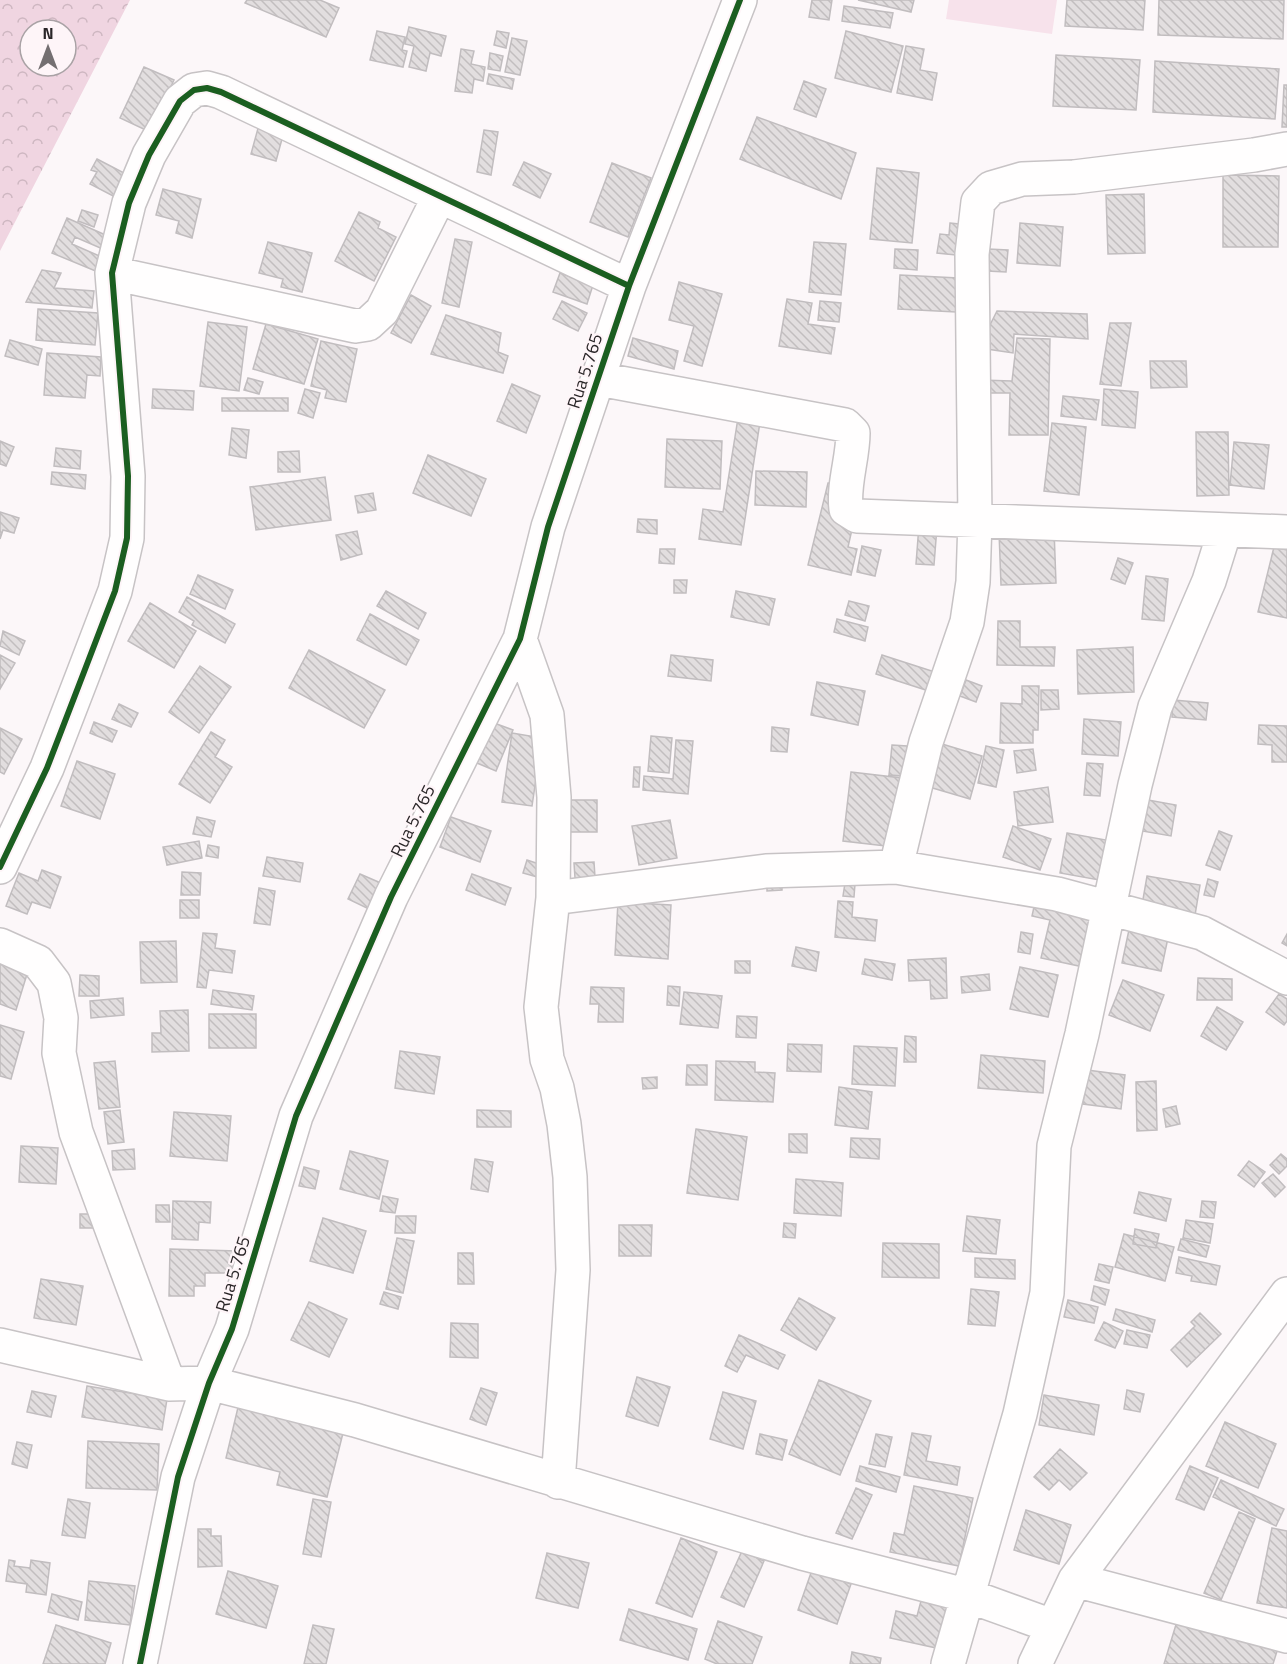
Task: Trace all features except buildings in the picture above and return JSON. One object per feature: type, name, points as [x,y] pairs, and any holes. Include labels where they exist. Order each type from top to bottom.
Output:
[{"type":"street","name":"Rua 5.765","points":[[140,1664],[178,1477],[208,1383],[232,1329],[296,1116],[391,897],[520,639],[548,527],[629,286],[740,0]]},
{"type":"street","points":[[0,867],[47,768],[115,591],[127,537],[128,476],[112,273],[129,203],[148,155],[180,101],[194,90],[207,88],[221,92],[629,286]]},
{"type":"street","points":[[896,867],[926,742],[967,622],[973,582],[975,520],[972,254],[978,202],[991,188],[1022,179],[1074,177],[1254,156],[1287,149]]},
{"type":"street","points":[[112,273],[355,326],[369,324],[382,311],[440,197]]},
{"type":"street","points":[[599,379],[845,425],[853,433],[844,499],[846,509],[857,516],[1287,532]]},
{"type":"street","points":[[948,1664],[1020,1414],[1047,1293],[1048,1227],[1054,1146],[1110,908],[1135,785],[1155,707],[1209,581],[1225,530]]},
{"type":"street","points":[[520,639],[547,715],[554,797],[553,898],[541,1007],[547,1059],[564,1124],[570,1177],[573,1260],[558,1482]]},
{"type":"street","points":[[553,898],[766,871],[896,867],[1057,894],[1202,933],[1287,978]]},
{"type":"street","points":[[0,945],[38,962],[54,983],[62,1018],[59,1053],[76,1132],[169,1384]]},
{"type":"street","points":[[1035,1664],[1075,1580],[1287,1294]]},
{"type":"street","points":[[0,1345],[169,1384],[208,1383],[412,1436],[558,1482],[802,1553],[969,1596],[1052,1626]]},
{"type":"street","points":[[1075,1580],[1287,1636]]},
{"type":"green space","points":[[0,0],[130,0],[0,251]]},
{"type":"shaded area","points":[[949,0],[1057,0],[1052,34],[946,19]]},
{"type":"cycle path","points":[[140,1664],[178,1477],[209,1383],[232,1329],[296,1116],[391,897],[520,639],[548,527],[629,286],[740,0]]},
{"type":"cycle path","points":[[0,867],[47,768],[115,591],[127,538],[128,476],[112,273],[129,203],[149,155],[180,101],[194,90],[207,88],[221,92],[629,286]]}]
